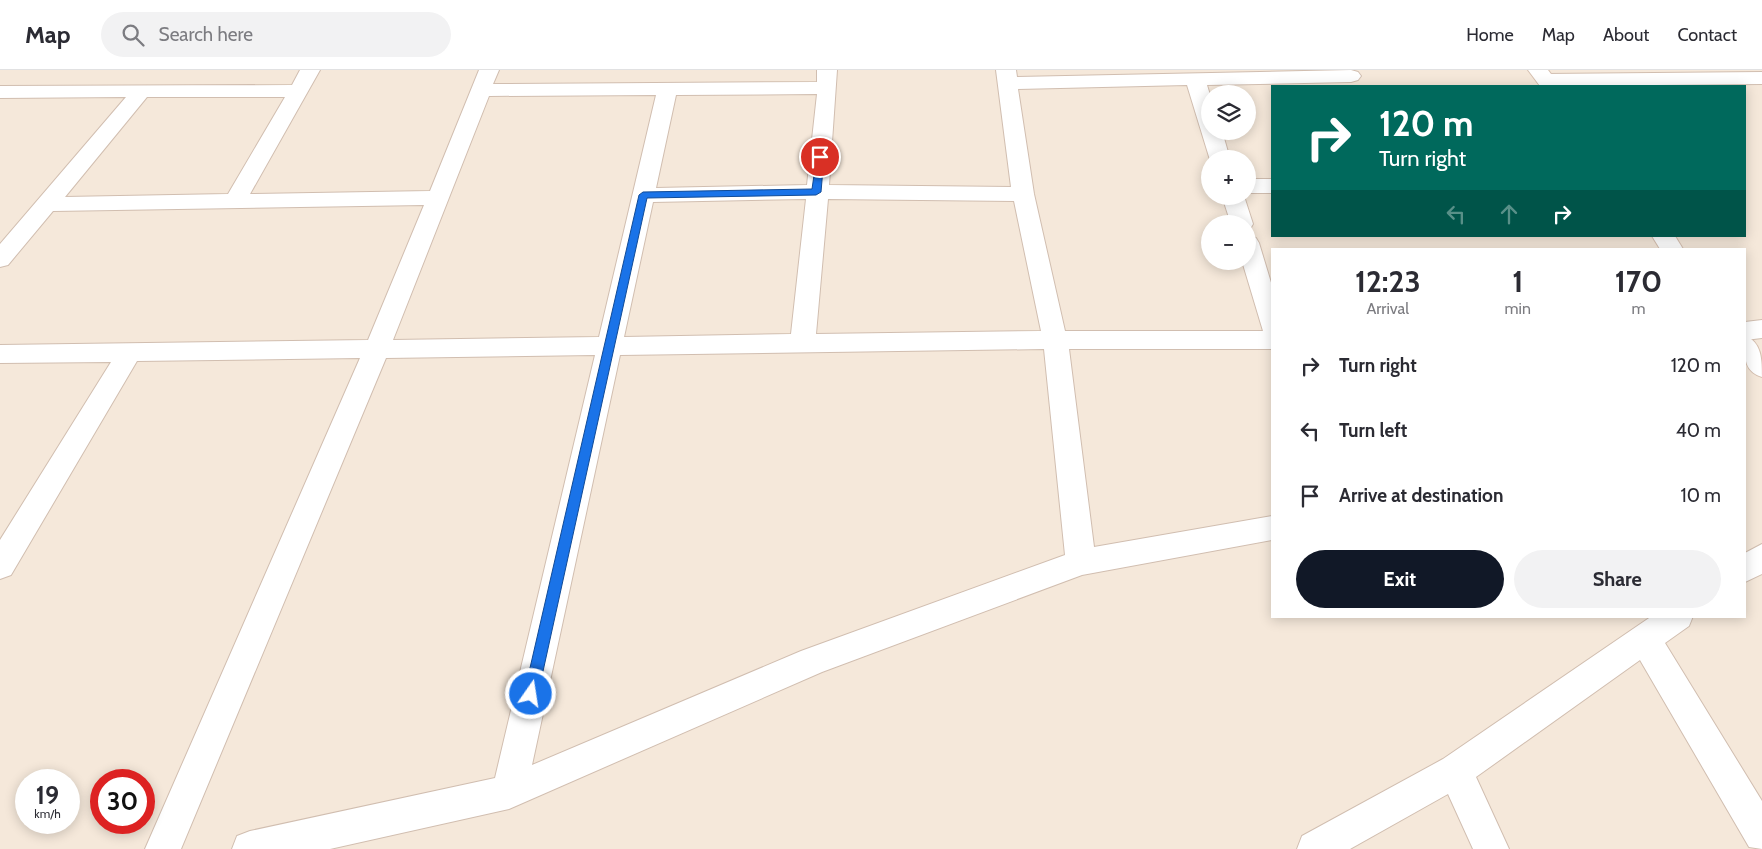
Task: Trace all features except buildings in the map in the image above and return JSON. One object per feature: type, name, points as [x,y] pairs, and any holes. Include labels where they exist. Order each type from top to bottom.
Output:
[{"type":"street","points":[[236,200],[310,70]]},
{"type":"street","points":[[1081,562],[1055,340],[1023,194],[1007,77],[1352,77]]},
{"type":"street","points":[[1195,78],[1201,97]]},
{"type":"street","points":[[1545,79],[1762,78]]},
{"type":"street","points":[[164,849],[378,347],[485,80],[667,90],[827,79],[803,343]]},
{"type":"street","points":[[509,792],[667,90]]},
{"type":"street","points":[[0,92],[297,91]]},
{"type":"street","points":[[0,259],[141,92]]},
{"type":"street","points":[[1256,186],[1271,186]]},
{"type":"street","points":[[643,195],[816,192],[1023,194]]},
{"type":"street","points":[[48,204],[437,198]]},
{"type":"street","points":[[1664,237],[1671,248]]},
{"type":"street","points":[[1256,270],[1271,322]]},
{"type":"street","points":[[1746,331],[1762,329]]},
{"type":"street","points":[[0,354],[378,347],[1055,340],[1271,340]]},
{"type":"street","points":[[1746,346],[1762,368]]},
{"type":"street","points":[[0,566],[130,352]]},
{"type":"street","points":[[250,849],[509,792],[812,661],[1081,562],[1271,528]]},
{"type":"street","points":[[1746,568],[1762,557]]},
{"type":"street","points":[[1315,849],[1455,771],[1675,618]]},
{"type":"street","points":[[1645,639],[1762,834]]},
{"type":"street","points":[[1455,771],[1491,849]]},
{"type":"shaded area","points":[[0,70],[1762,70],[1762,849],[0,849]]},
{"type":"route","points":[[531,694],[643,195],[816,192],[820,157]]}]
